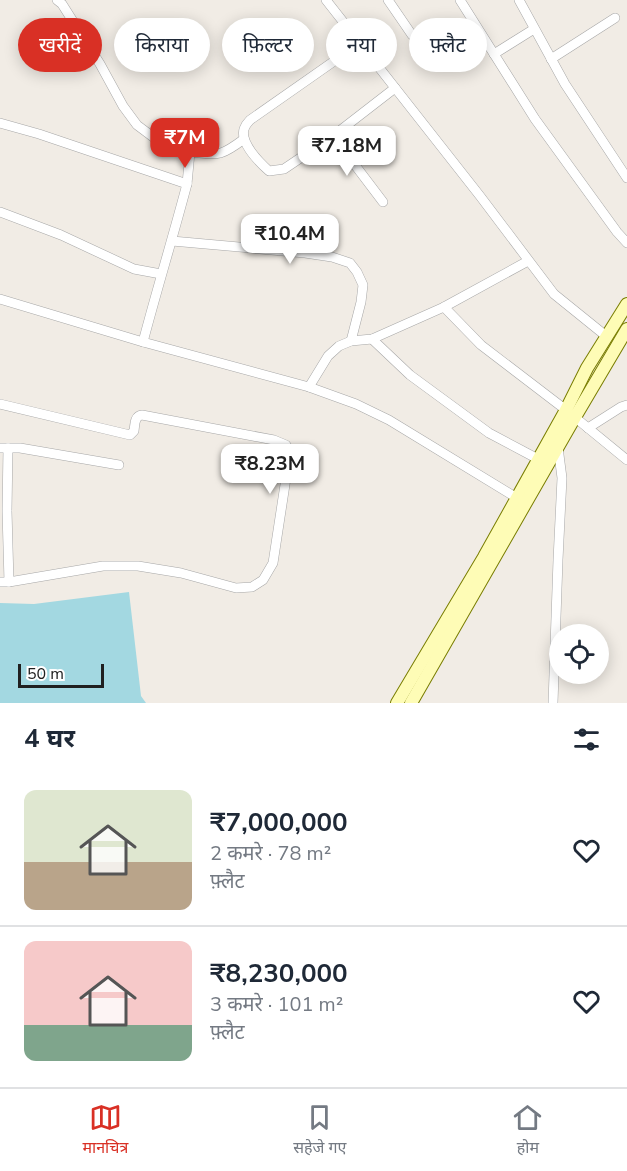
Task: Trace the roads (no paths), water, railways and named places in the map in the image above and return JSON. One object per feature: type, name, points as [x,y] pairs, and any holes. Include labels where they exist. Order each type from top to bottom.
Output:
[{"type":"main road","points":[[411,703],[558,447],[587,368],[627,304]]},
{"type":"main road","points":[[397,703],[484,557],[538,459],[627,329]]},
{"type":"street","points":[[57,0],[62,4],[100,64],[123,106],[136,124],[157,140],[190,152],[214,154],[223,153],[244,139]]},
{"type":"street","points":[[326,0],[340,18]]},
{"type":"street","points":[[388,0],[409,31]]},
{"type":"street","points":[[460,0],[535,119],[627,243]]},
{"type":"street","points":[[519,0],[565,84],[627,178]]},
{"type":"street","points":[[551,59],[615,18]]},
{"type":"street","points":[[494,54],[534,29]]},
{"type":"street","points":[[326,67],[250,120],[244,127],[244,139],[258,161],[269,171],[284,169],[395,88]]},
{"type":"street","points":[[383,72],[554,294],[606,336]]},
{"type":"street","points":[[0,123],[187,184]]},
{"type":"street","points":[[333,135],[383,202]]},
{"type":"street","points":[[143,342],[187,184],[190,152]]},
{"type":"street","points":[[0,212],[61,235],[134,269],[161,274]]},
{"type":"street","points":[[172,241],[305,253],[332,257],[350,263],[363,285],[351,341]]},
{"type":"street","points":[[309,387],[328,356],[339,345],[372,339],[444,307],[528,261]]},
{"type":"street","points":[[0,299],[143,342],[309,387],[356,404],[388,420],[517,498]]},
{"type":"street","points":[[444,307],[481,345],[627,460]]},
{"type":"street","points":[[372,339],[410,375],[489,433],[538,459]]},
{"type":"street","points":[[0,404],[130,435],[134,432],[137,417],[142,415],[274,440],[286,445],[290,452],[273,563],[263,580],[252,587],[236,588],[181,573],[138,566],[104,566],[5,582],[4,448],[20,448],[119,465]]},
{"type":"street","points":[[588,428],[627,405]]},
{"type":"street","points":[[553,703],[562,478],[558,447]]},
{"type":"water","points":[[129,592],[141,696],[146,703],[0,703],[0,603],[34,604]]}]
